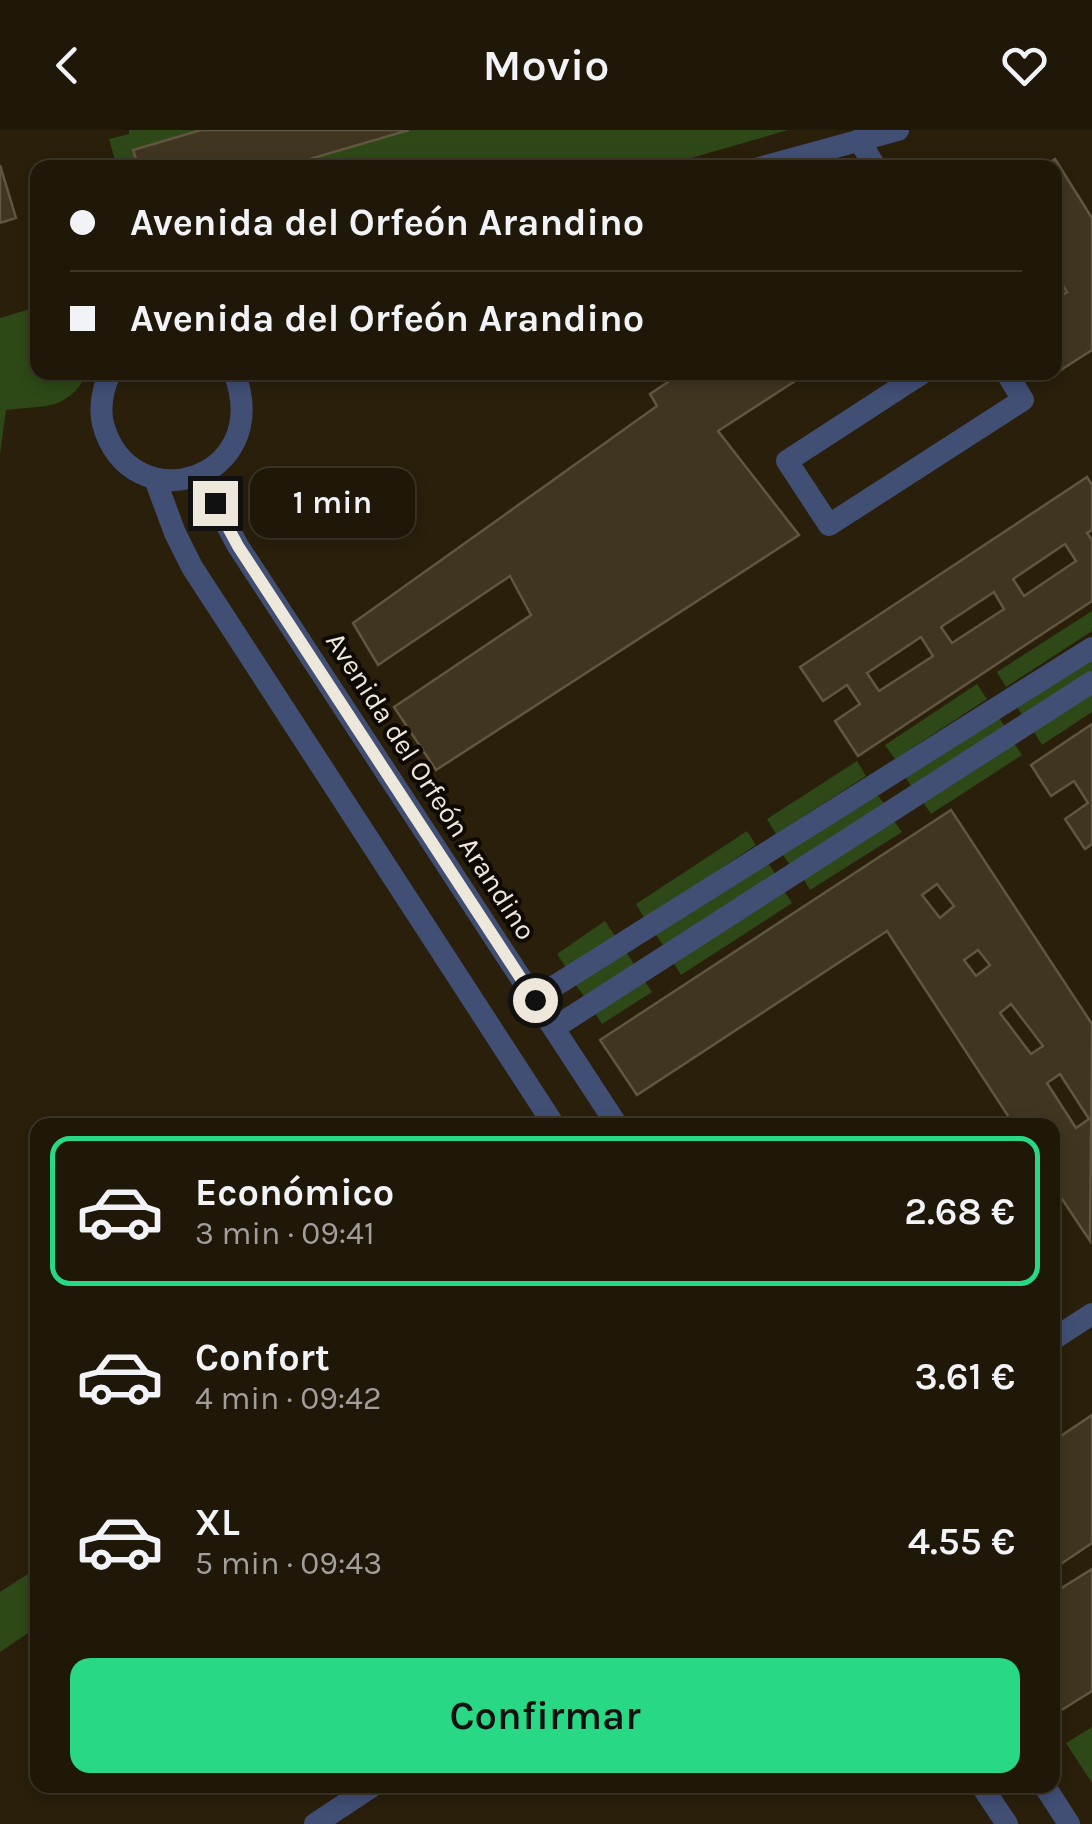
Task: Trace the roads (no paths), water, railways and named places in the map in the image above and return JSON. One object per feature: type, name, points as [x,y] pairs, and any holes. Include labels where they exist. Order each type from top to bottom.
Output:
[{"type":"street","points":[[788,160],[898,130]]},
{"type":"street","points":[[859,140],[871,160]]},
{"type":"street","points":[[109,380],[100,413],[108,442],[128,466],[155,479],[180,481],[204,474],[228,455],[242,428],[244,397],[237,380]]},
{"type":"street","points":[[912,380],[787,461],[829,525],[1023,400],[1011,380]]},
{"type":"street","name":"Avenida del Orfeón Arandino","points":[[204,474],[238,546],[612,1118]]},
{"type":"street","points":[[155,479],[174,533],[192,567],[549,1118]]},
{"type":"street","points":[[534,998],[1092,648]]},
{"type":"street","points":[[554,1028],[1092,682]]},
{"type":"street","points":[[1003,704],[1020,728]]},
{"type":"street","points":[[888,776],[906,802]]},
{"type":"street","points":[[770,850],[788,878]]},
{"type":"street","points":[[634,936],[654,964]]},
{"type":"street","points":[[1060,1335],[1092,1314]]},
{"type":"street","points":[[315,1824],[362,1793]]},
{"type":"street","points":[[987,1793],[1006,1824]]},
{"type":"street","points":[[1049,1793],[1069,1824]]}]
